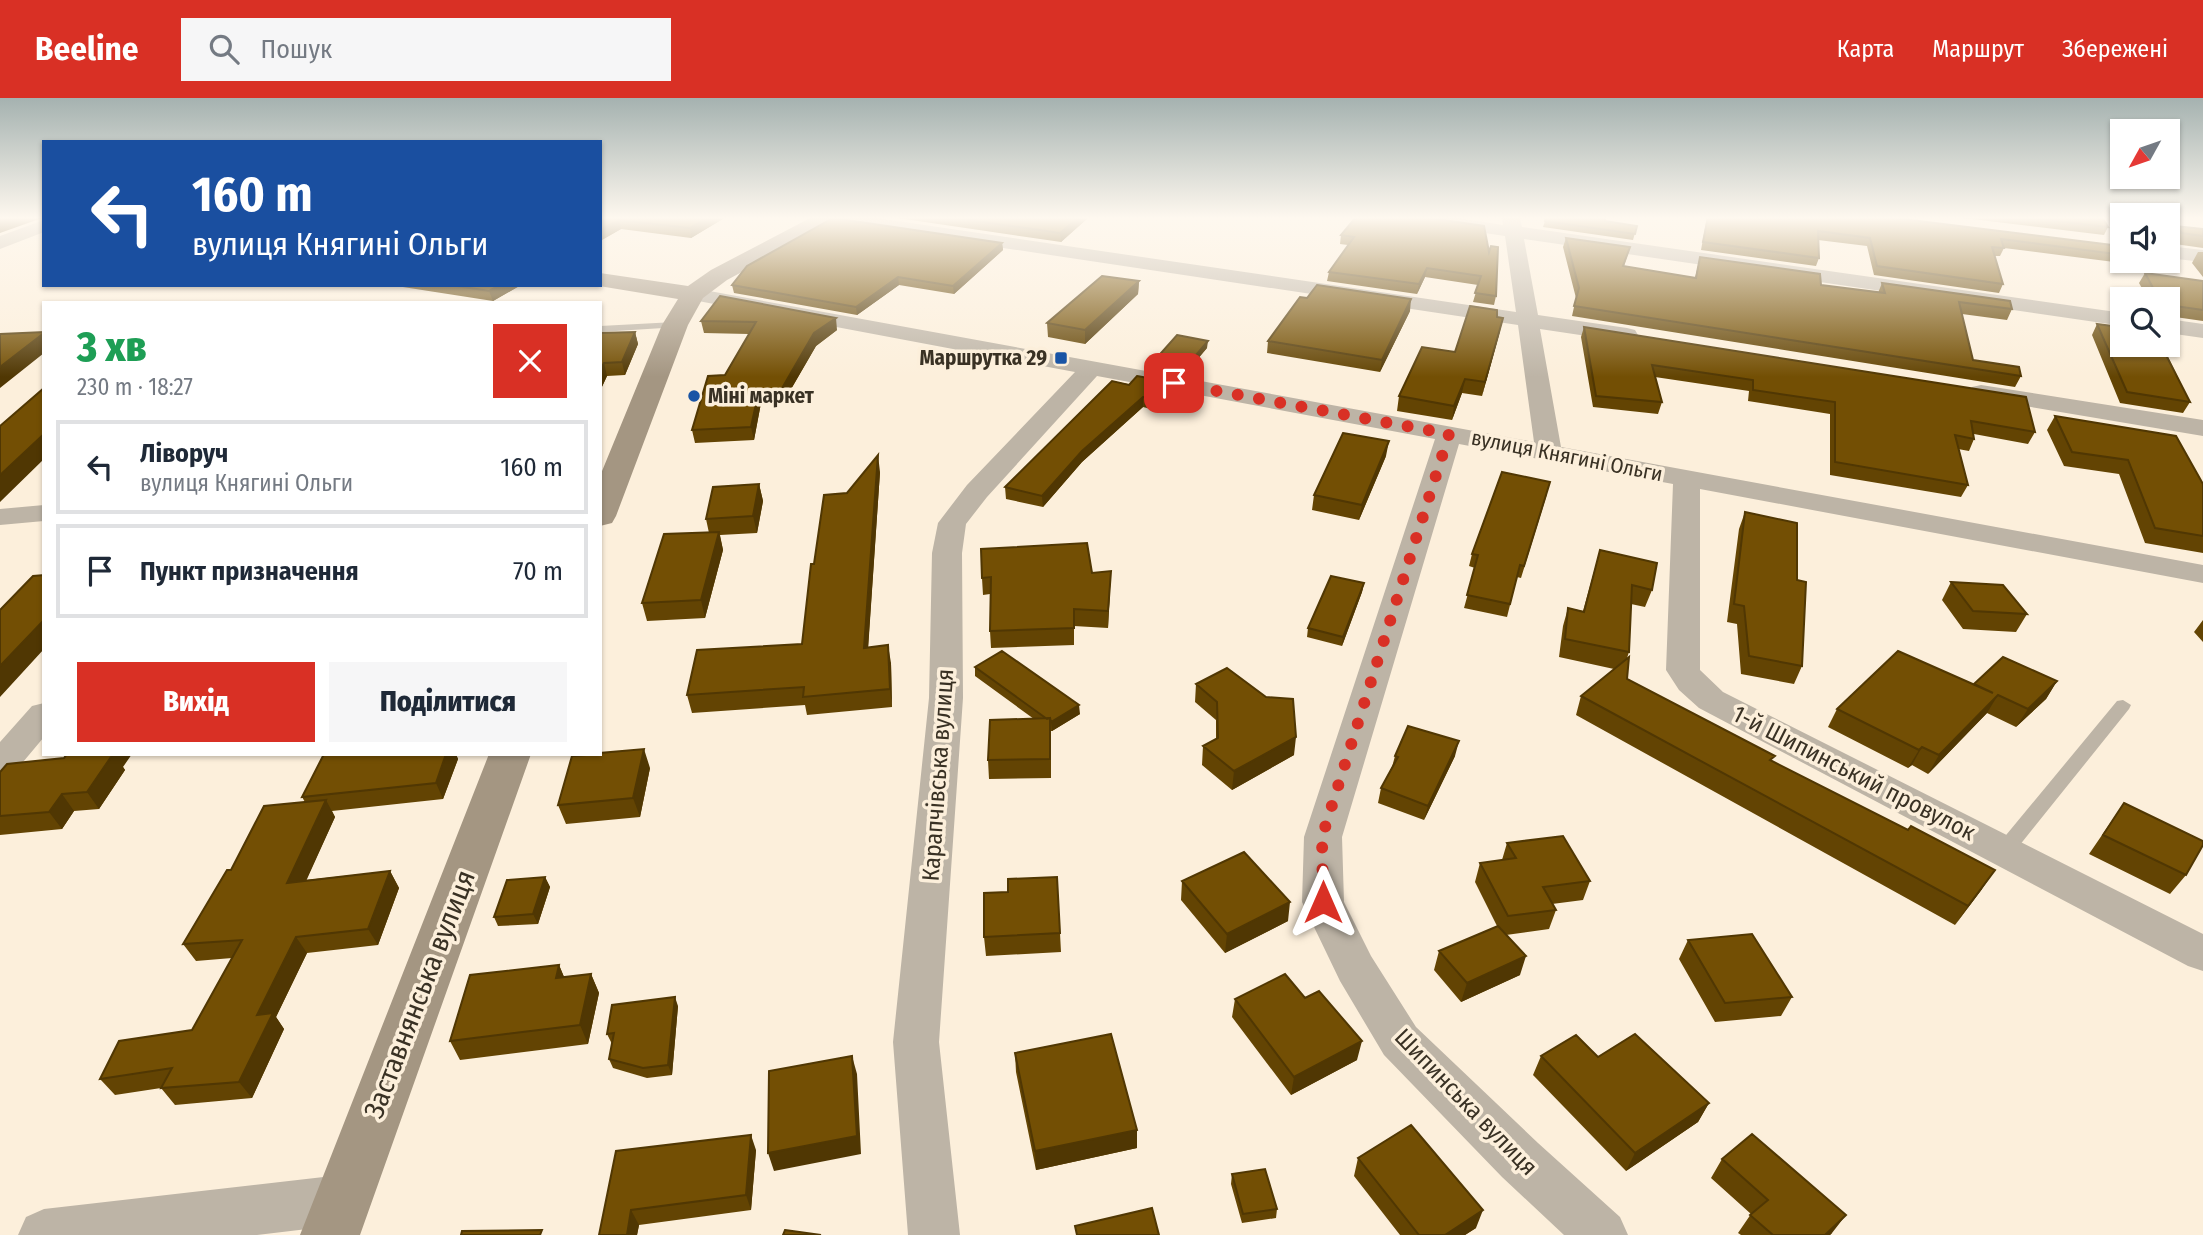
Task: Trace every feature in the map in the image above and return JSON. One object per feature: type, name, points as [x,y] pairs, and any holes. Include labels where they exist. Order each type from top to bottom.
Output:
[{"type":"street","points":[[602,511],[675,325],[693,294],[728,270]]},
{"type":"street","points":[[1192,270],[1650,339]]},
{"type":"street","points":[[1519,270],[1549,453]]},
{"type":"street","points":[[1805,270],[2110,318]]},
{"type":"street","name":"вулиця Княгині Ольги","points":[[602,280],[693,294],[2203,574]]},
{"type":"street","points":[[2180,328],[2203,331]]},
{"type":"street","name":"Карапчівська вулиця","points":[[934,1235],[916,1042],[946,698],[947,553],[952,523],[977,491],[1092,368]]},
{"type":"street","points":[[1954,388],[2203,428]]},
{"type":"street","name":"Шипинська вулиця","points":[[1449,434],[1322,837],[1323,902],[1355,968],[1400,1041],[1520,1160],[1602,1235]]},
{"type":"street","name":"1-й Шипинський провулок","points":[[1687,479],[1683,670],[1711,700],[2203,954]]},
{"type":"street","points":[[0,517],[42,513]]},
{"type":"street","points":[[0,765],[42,716]]},
{"type":"street","name":"Заставнянська вулиця","points":[[335,1217],[509,756]]},
{"type":"street","points":[[44,1235],[335,1217]]},
{"type":"lane","points":[[602,329],[675,325]]},
{"type":"lane","points":[[2004,851],[2123,705]]},
{"type":"building","points":[[744,270],[971,270],[953,286],[898,277],[856,307],[732,285]]},
{"type":"building","points":[[1330,270],[1426,270],[1419,284],[1329,272]]},
{"type":"building","points":[[1441,270],[1497,270],[1496,296],[1475,293],[1481,276]]},
{"type":"building","points":[[1574,270],[1648,270],[1696,278],[1698,270],[1792,270],[1820,274],[1821,285],[1885,293],[1882,283],[2010,301],[2012,309],[1959,302],[1973,360],[2019,367],[2021,376],[1574,306],[1579,288]]},
{"type":"building","points":[[1905,270],[1999,270],[2003,284]]},
{"type":"building","points":[[2145,273],[2203,281],[2203,310],[2180,307],[2180,287],[2153,287]]},
{"type":"building","points":[[1102,276],[1139,281],[1085,330],[1047,323]]},
{"type":"building","points":[[1317,285],[1411,299],[1382,360],[1268,341],[1300,297],[1307,298]]},
{"type":"building","points":[[464,287],[496,287],[489,291]]},
{"type":"building","points":[[720,296],[836,318],[814,333],[781,390],[759,390],[751,427],[692,430],[708,376],[725,375],[756,322],[701,321]]},
{"type":"building","points":[[1470,306],[1497,310],[1497,317],[1503,318],[1485,382],[1465,379],[1454,406],[1399,396],[1422,347],[1455,352]]},
{"type":"building","points":[[2097,324],[2110,326],[2110,353]]},
{"type":"building","points":[[1584,327],[2026,397],[2035,432],[1971,421],[1974,439],[1955,435],[1968,485],[1835,462],[1835,402],[1753,390],[1753,380],[1652,365],[1662,402],[1596,396]]},
{"type":"building","points":[[42,332],[0,367],[0,334]]},
{"type":"building","points":[[635,332],[622,362],[604,363],[602,366],[602,333]]},
{"type":"building","points":[[1177,335],[1208,341],[1185,368],[1153,362]]},
{"type":"building","points":[[2112,357],[2167,357],[2190,402],[2127,392]]},
{"type":"building","points":[[1137,376],[1170,382],[1155,399],[1143,397],[1082,451],[1042,496],[1005,487],[1112,381],[1129,385]]},
{"type":"building","points":[[42,390],[42,436],[0,475],[0,426]]},
{"type":"building","points":[[2055,416],[2176,436],[2203,484],[2203,536],[2155,528],[2128,460],[2072,452]]},
{"type":"building","points":[[1343,433],[1389,441],[1362,505],[1314,495]]},
{"type":"building","points":[[878,455],[864,648],[888,645],[890,689],[803,697],[804,687],[687,695],[697,650],[802,644],[811,564],[814,564],[824,495],[847,493]]},
{"type":"building","points":[[1502,472],[1550,482],[1524,566],[1520,565],[1510,604],[1467,595],[1478,555],[1472,554]]},
{"type":"building","points":[[759,484],[753,516],[706,519],[713,487]]},
{"type":"building","points":[[1745,512],[1797,523],[1797,580],[1806,582],[1802,666],[1749,656],[1744,606],[1734,604]]},
{"type":"building","points":[[719,532],[701,600],[642,603],[664,534]]},
{"type":"building","points":[[1087,543],[1092,573],[1111,571],[1108,611],[1074,609],[1074,628],[990,631],[991,577],[982,578],[981,549]]},
{"type":"building","points":[[1600,550],[1657,563],[1652,590],[1632,585],[1629,652],[1565,639],[1568,608],[1584,612]]},
{"type":"building","points":[[42,575],[42,622],[0,666],[0,610],[33,576]]},
{"type":"building","points":[[1331,576],[1364,583],[1343,637],[1308,628]]},
{"type":"building","points":[[1951,582],[2003,585],[2027,614],[1973,611]]},
{"type":"building","points":[[1002,651],[1079,705],[1051,722],[1050,718],[1047,719],[975,667]]},
{"type":"building","points":[[1898,651],[1993,693],[1974,684],[2003,657],[2057,681],[2028,709],[1998,695],[1939,755],[1922,747],[1919,750],[1837,709]]},
{"type":"building","points":[[1629,657],[1627,679],[1775,756],[1770,760],[1908,830],[1911,826],[1995,870],[1968,906],[1581,696]]},
{"type":"building","points":[[1227,668],[1266,697],[1293,699],[1296,737],[1234,771],[1203,746],[1218,738],[1217,702],[1196,684]]},
{"type":"building","points":[[1050,718],[1050,759],[988,760],[990,720]]},
{"type":"building","points":[[1408,726],[1459,741],[1428,806],[1381,788],[1398,757],[1395,756]]},
{"type":"building","points":[[644,749],[633,798],[558,805],[572,756],[602,756],[602,753]]},
{"type":"building","points":[[112,756],[87,792],[62,794],[49,812],[0,816],[0,772],[7,764]]},
{"type":"building","points":[[323,756],[445,756],[436,783],[302,797]]},
{"type":"building","points":[[326,800],[287,883],[390,871],[368,929],[296,937],[257,1015],[273,1013],[239,1082],[161,1088],[172,1068],[100,1079],[119,1041],[192,1030],[242,940],[183,944],[227,870],[231,870],[264,806]]},
{"type":"building","points":[[2124,803],[2203,841],[2186,875],[2103,835]]},
{"type":"building","points":[[1563,836],[1590,881],[1543,887],[1556,910],[1508,916],[1480,863],[1516,858],[1507,843]]},
{"type":"building","points":[[1244,852],[1290,902],[1227,934],[1182,881]]},
{"type":"building","points":[[545,877],[533,914],[494,917],[507,880]]},
{"type":"building","points":[[1057,877],[1060,933],[984,937],[984,893],[1008,892],[1008,879]]},
{"type":"building","points":[[1498,926],[1526,956],[1467,983],[1439,951]]},
{"type":"building","points":[[1752,934],[1792,997],[1725,1003],[1688,940]]},
{"type":"building","points":[[559,965],[556,978],[591,974],[580,1025],[450,1041],[470,975]]},
{"type":"building","points":[[1285,974],[1305,998],[1319,991],[1362,1041],[1294,1077],[1235,999]]},
{"type":"building","points":[[675,997],[668,1065],[643,1068],[609,1059],[614,1033],[607,1034],[612,1005]]},
{"type":"building","points":[[1111,1034],[1137,1130],[1035,1151],[1015,1053]]},
{"type":"building","points":[[1635,1034],[1709,1103],[1635,1153],[1541,1056],[1576,1035],[1598,1057]]},
{"type":"building","points":[[852,1056],[857,1136],[768,1153],[769,1071]]},
{"type":"building","points":[[1411,1125],[1483,1210],[1445,1235],[1419,1235],[1358,1158]]},
{"type":"building","points":[[1752,1134],[1846,1215],[1825,1235],[1773,1235],[1750,1215],[1768,1200],[1722,1159]]},
{"type":"building","points":[[751,1135],[746,1195],[631,1210],[627,1235],[599,1235],[616,1151]]},
{"type":"building","points":[[1265,1169],[1277,1209],[1243,1214],[1232,1174]]},
{"type":"building","points":[[1152,1208],[1159,1235],[1077,1235],[1075,1226]]},
{"type":"building","points":[[542,1230],[540,1235],[461,1235],[462,1231]]},
{"type":"building","points":[[785,1230],[821,1235],[783,1235]]},
{"type":"place","name":"Маршрутка 29","points":[[1061,358]]},
{"type":"place","name":"Міні маркет","points":[[694,396]]},
{"type":"route","points":[[1174,383],[1449,434],[1322,837],[1323,902]]}]
